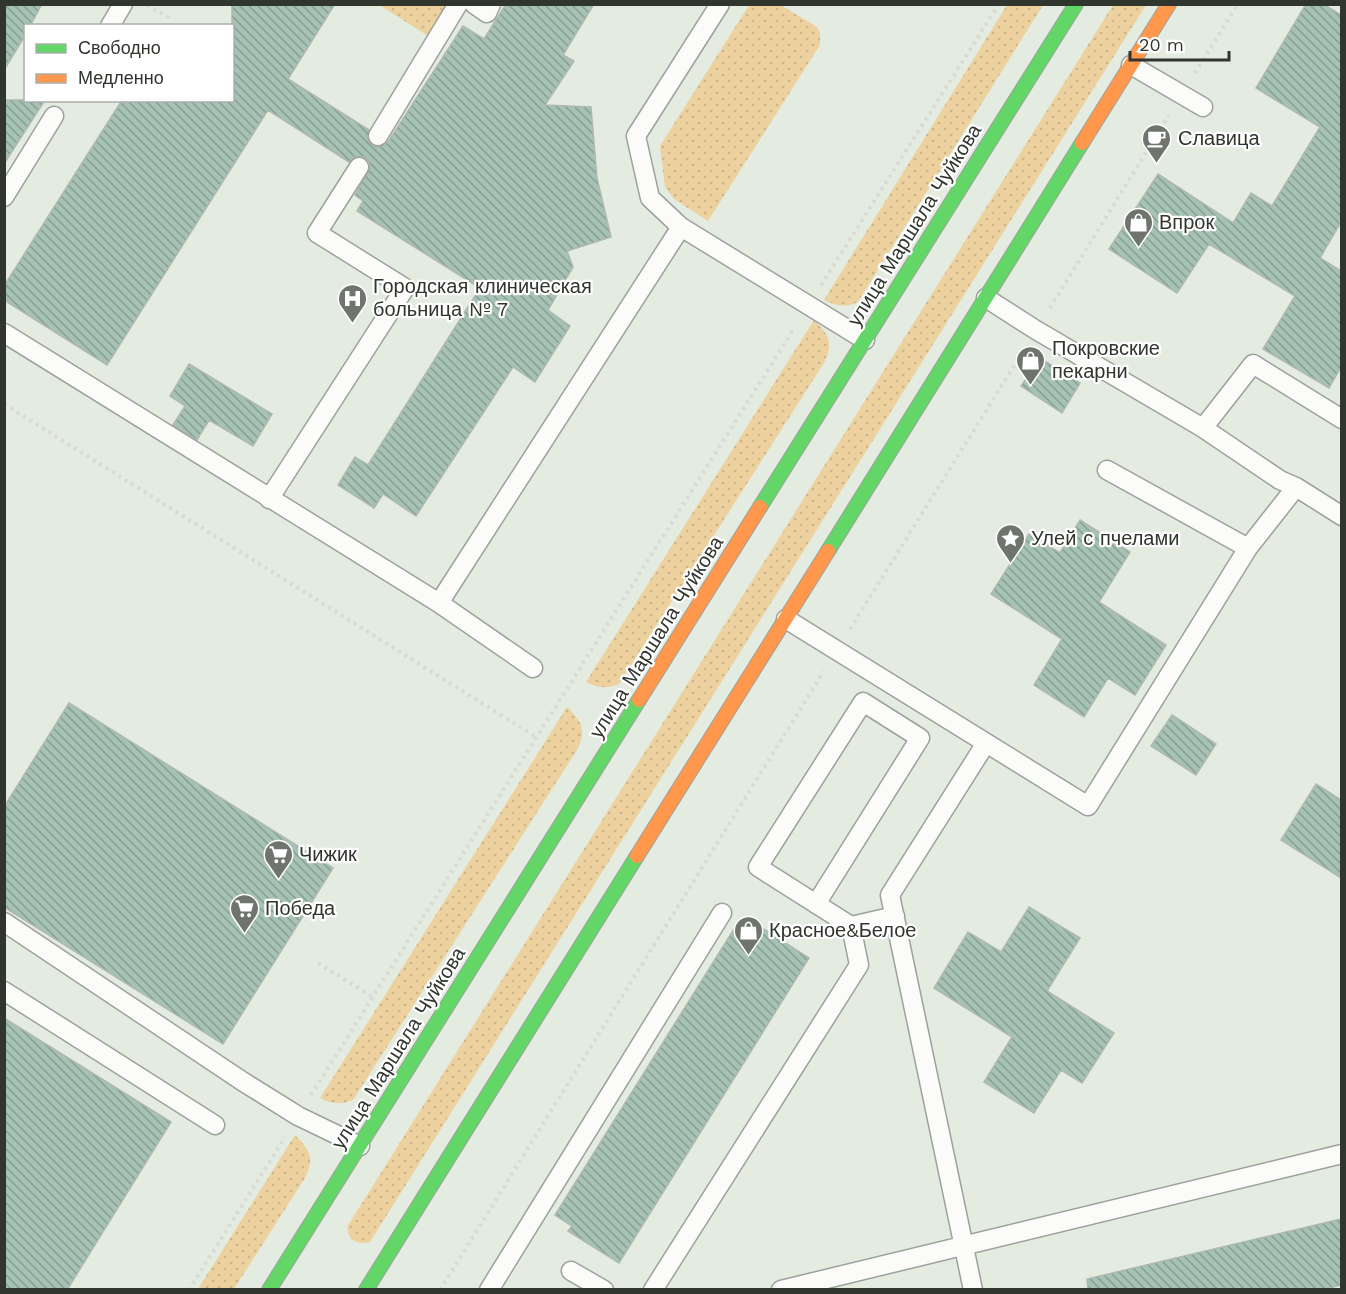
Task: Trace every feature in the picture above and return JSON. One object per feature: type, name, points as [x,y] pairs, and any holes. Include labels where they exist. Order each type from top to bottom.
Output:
[{"type":"main road","name":"улица Маршала Чуйкова","points":[[269,1290],[1076,4]]},
{"type":"main road","points":[[366,1290],[1169,4]]},
{"type":"lane","points":[[111,24],[123,4]]},
{"type":"lane","points":[[378,136],[458,4]]},
{"type":"lane","points":[[474,4],[486,13],[491,4]]},
{"type":"lane","points":[[720,4],[636,136],[650,198],[681,227],[865,340]]},
{"type":"lane","points":[[1131,65],[1203,107]]},
{"type":"lane","points":[[4,197],[54,116]]},
{"type":"lane","points":[[269,499],[405,288],[317,233],[358,167]]},
{"type":"lane","points":[[439,603],[681,227]]},
{"type":"lane","points":[[986,298],[1203,428],[1280,480],[1296,487],[1341,516]]},
{"type":"lane","points":[[5,334],[439,603],[533,668]]},
{"type":"lane","points":[[1203,428],[1253,364],[1341,419]]},
{"type":"lane","points":[[1107,470],[1248,548]]},
{"type":"lane","points":[[786,619],[1088,806],[1248,548],[1296,487]]},
{"type":"lane","points":[[816,904],[920,738],[863,702],[758,867],[816,904],[851,926],[895,916]]},
{"type":"lane","points":[[973,1290],[890,895],[986,743]]},
{"type":"lane","points":[[489,1290],[722,913]]},
{"type":"lane","points":[[4,922],[242,1081],[298,1116],[360,1146]]},
{"type":"lane","points":[[653,1290],[859,965],[851,926]]},
{"type":"lane","points":[[4,991],[215,1125]]},
{"type":"lane","points":[[781,1290],[1341,1154]]},
{"type":"lane","points":[[571,1271],[604,1290]]},
{"type":"path","points":[[147,4],[173,20]]},
{"type":"path","points":[[189,1290],[999,4]]},
{"type":"path","points":[[4,404],[536,737]]},
{"type":"path","points":[[318,963],[373,997]]},
{"type":"shaded area","points":[[379,5],[466,5],[441,44]]},
{"type":"shaded area","points":[[749,5],[781,5],[817,27],[820,33],[820,45],[708,221],[674,199],[665,187],[660,146]]},
{"type":"shaded area","points":[[1007,5],[1043,5],[858,302],[841,306],[824,300]]},
{"type":"shaded area","points":[[1113,5],[1146,5],[370,1242],[354,1241],[349,1236],[347,1227]]},
{"type":"shaded area","points":[[814,320],[828,340],[829,350],[824,363],[619,684],[602,687],[586,682]]},
{"type":"shaded area","points":[[567,707],[581,727],[582,737],[577,750],[353,1100],[336,1103],[320,1098]]},
{"type":"shaded area","points":[[295,1135],[309,1155],[310,1165],[305,1178],[234,1289],[198,1289]]},
{"type":"building","points":[[4,4],[42,4],[31,24],[24,24],[24,37],[4,70]]},
{"type":"building","points":[[232,4],[335,4],[288,79],[369,130],[368,141],[378,147],[388,142],[463,26],[484,39],[506,4],[594,4],[563,55],[574,61],[545,105],[591,107],[597,178],[611,237],[567,251],[573,267],[548,310],[570,326],[535,382],[513,367],[416,516],[383,494],[374,508],[338,485],[355,457],[368,465],[480,288],[357,211],[363,201],[355,195],[370,168],[369,162],[364,157],[354,157],[349,162],[268,110],[107,365],[4,300],[4,286],[121,102],[234,102],[234,24],[232,24]]},
{"type":"building","points":[[1306,4],[1323,4],[1341,15],[1341,222],[1320,258],[1341,271],[1341,367],[1329,388],[1263,349],[1295,296],[1209,244],[1177,293],[1109,249],[1158,174],[1233,223],[1251,193],[1272,206],[1320,127],[1256,88]]},
{"type":"building","points":[[4,100],[44,102],[4,164]]},
{"type":"building","points":[[1040,358],[1080,383],[1062,413],[1021,386]]},
{"type":"building","points":[[189,364],[272,414],[253,446],[209,420],[197,440],[173,425],[185,406],[170,396]]},
{"type":"building","points":[[1080,520],[1130,552],[1099,602],[1166,645],[1135,695],[1108,678],[1084,717],[1034,685],[1062,639],[991,594],[1029,534],[1060,553]]},
{"type":"building","points":[[69,703],[333,868],[223,1044],[4,907],[4,807]]},
{"type":"building","points":[[1172,715],[1216,744],[1196,775],[1151,746]]},
{"type":"building","points":[[1316,784],[1341,800],[1341,878],[1281,840]]},
{"type":"building","points":[[1029,907],[1080,938],[1047,991],[1114,1033],[1082,1083],[1061,1070],[1034,1113],[984,1082],[1012,1037],[934,988],[968,932],[1001,952]]},
{"type":"building","points":[[739,921],[756,931],[759,926],[809,958],[619,1263],[568,1231],[572,1226],[555,1215]]},
{"type":"building","points":[[4,1018],[171,1122],[67,1290],[4,1290]]},
{"type":"building","points":[[1341,1219],[1341,1285],[1323,1290],[1088,1290],[1087,1279]]},
{"type":"traffic: fast","points":[[760,507],[1076,4]]},
{"type":"traffic: fast","points":[[828,551],[1082,143]]},
{"type":"traffic: fast","points":[[269,1290],[639,700]]},
{"type":"traffic: fast","points":[[366,1290],[637,856]]},
{"type":"traffic: slow","points":[[1082,143],[1169,4]]},
{"type":"traffic: slow","points":[[639,700],[760,507]]},
{"type":"traffic: slow","points":[[637,856],[828,551]]},
{"type":"place","name":"Славица","points":[[1157,164]]},
{"type":"place","name":"Впрок","points":[[1138,248]]},
{"type":"place","name":"Городская клиническая больница № 7","points":[[352,324]]},
{"type":"place","name":"Покровские пекарни","points":[[1031,386]]},
{"type":"place","name":"Улей с пчелами","points":[[1010,564]]},
{"type":"place","name":"Чижик","points":[[278,880]]},
{"type":"place","name":"Победа","points":[[244,934]]},
{"type":"place","name":"Красное&Белое","points":[[748,956]]}]
